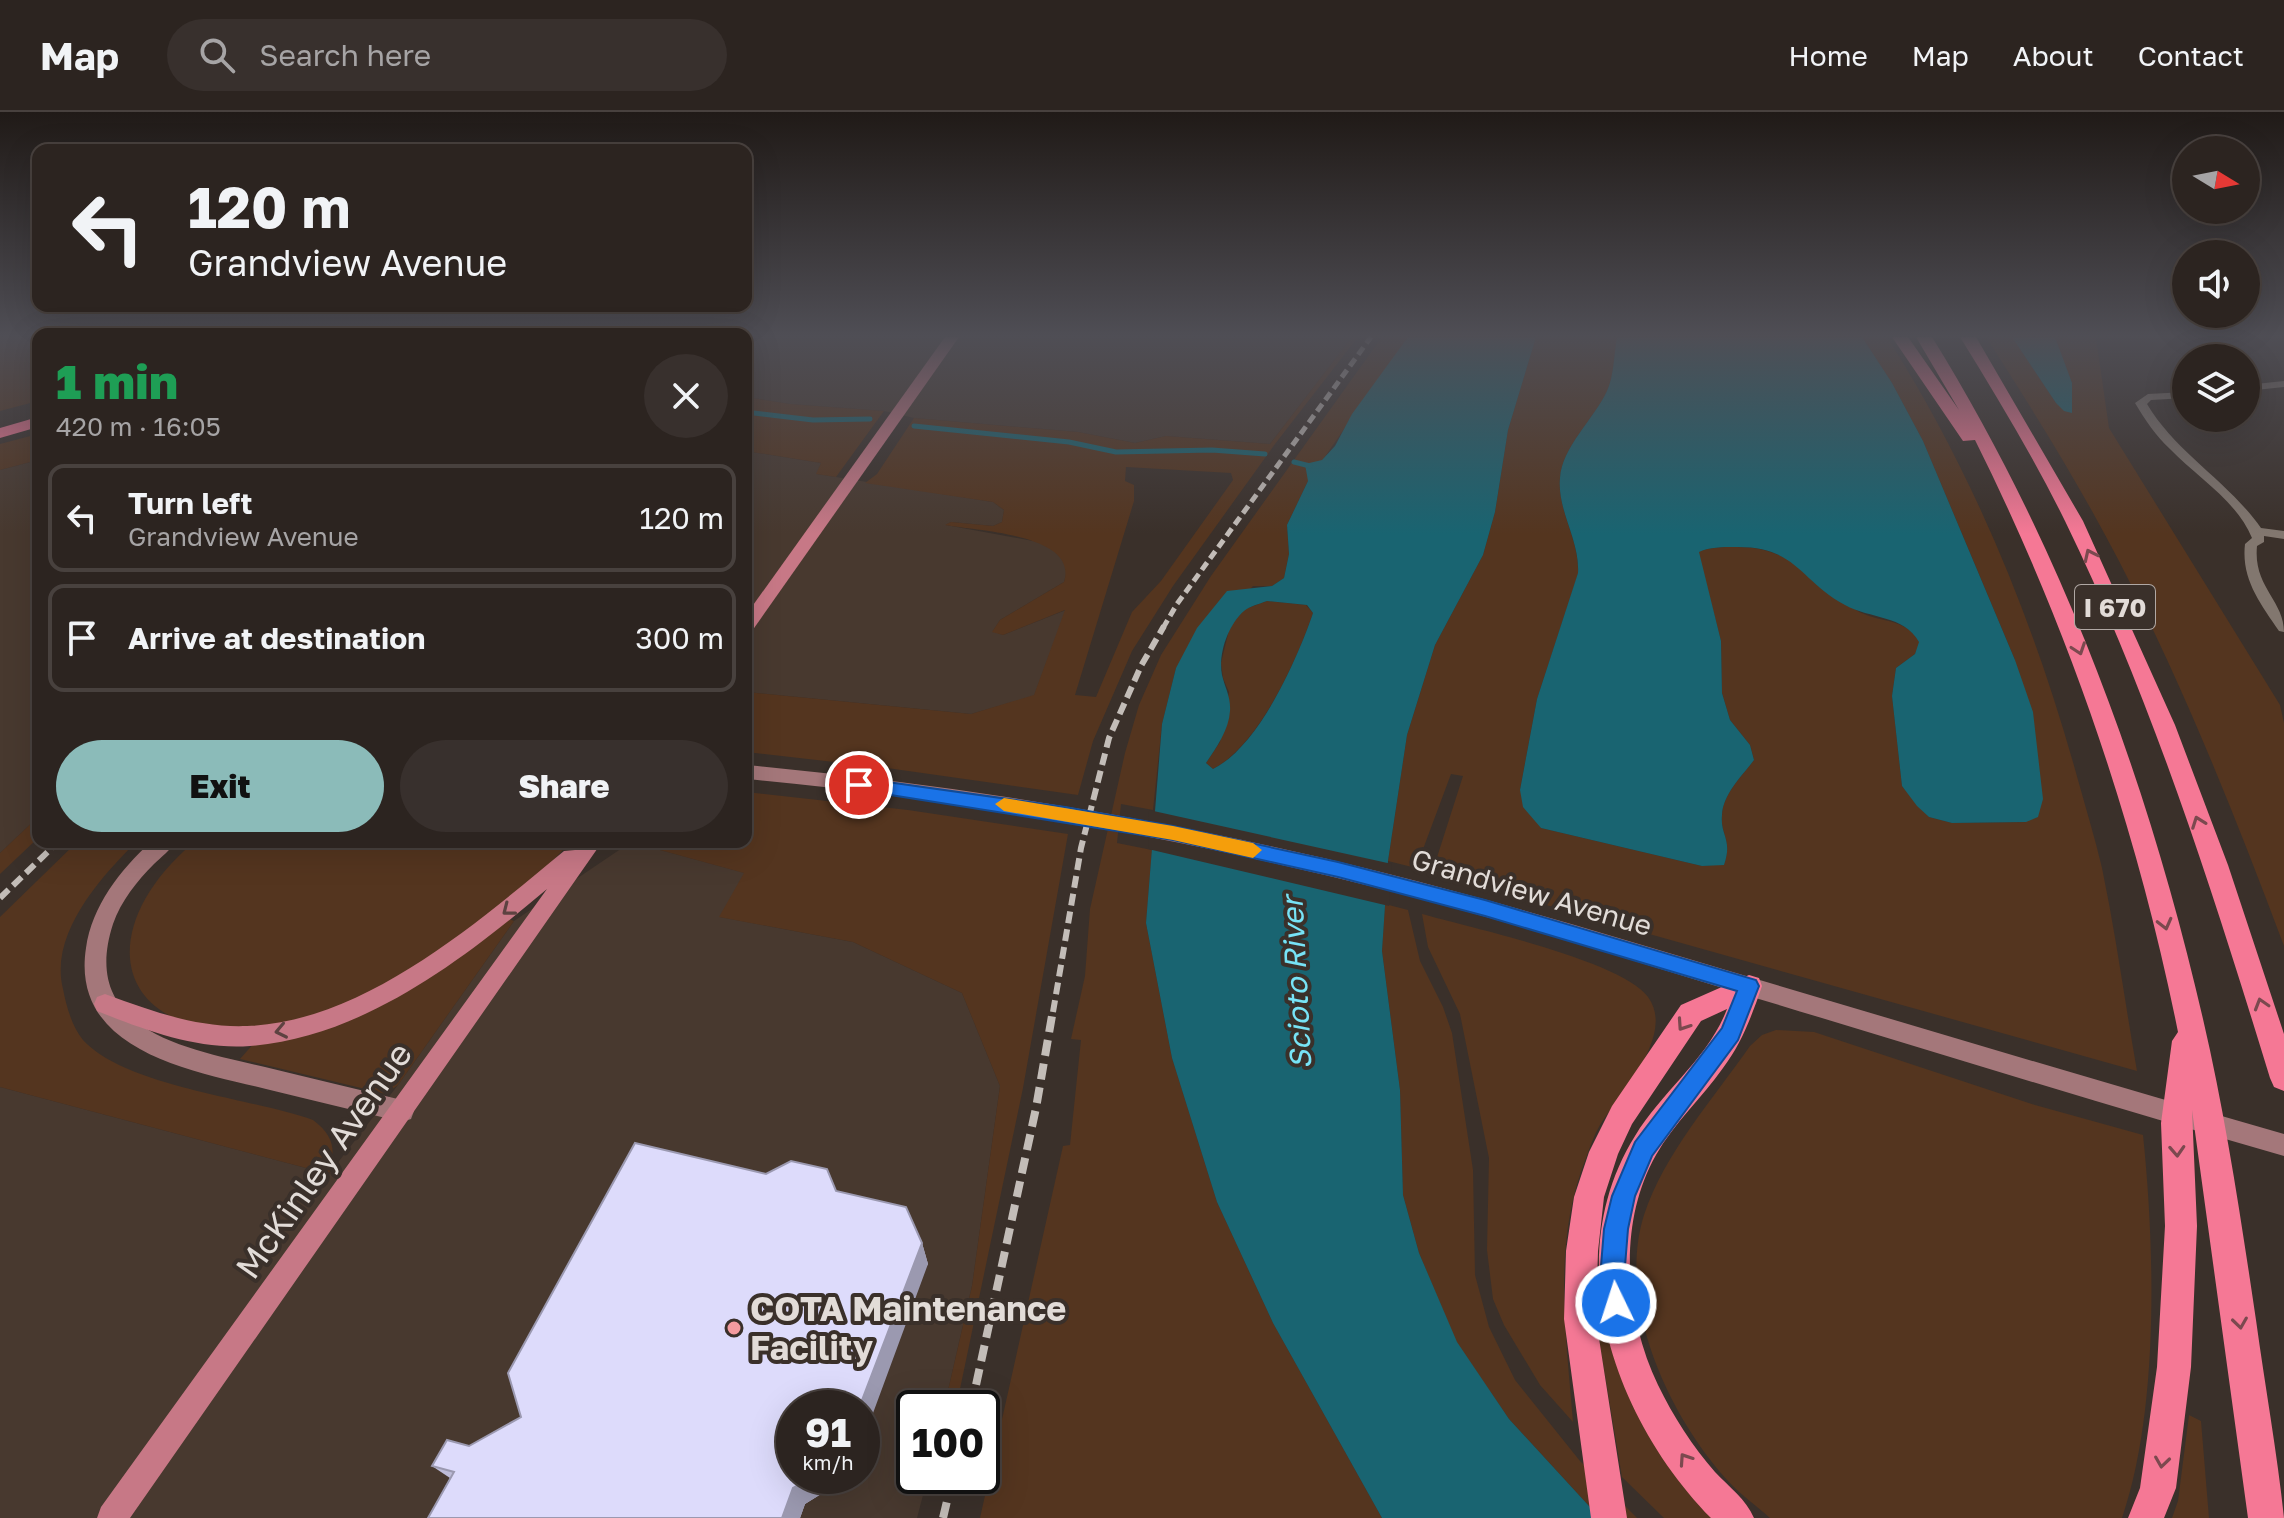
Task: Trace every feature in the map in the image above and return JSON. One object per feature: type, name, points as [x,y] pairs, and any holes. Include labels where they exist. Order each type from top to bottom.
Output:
[{"type":"highway","points":[[1945,403],[2028,525]]},
{"type":"highway","name":"I 670","points":[[1966,403],[2028,525],[2071,626],[2156,889],[2189,1018],[2215,1149],[2266,1518]]},
{"type":"highway","name":"I 670","points":[[2008,403],[2073,520],[2115,608],[2159,715],[2225,895],[2284,1078]]},
{"type":"highway","points":[[0,420],[32,412]]},
{"type":"highway","points":[[0,433],[32,424]]},
{"type":"highway","points":[[1609,1518],[1580,1319],[1582,1251],[1589,1197],[1604,1152],[1622,1115],[1691,1013],[1749,986]]},
{"type":"highway","points":[[1736,1518],[1693,1472],[1641,1388],[1619,1316],[1613,1266],[1623,1196],[1643,1149],[1731,1033],[1749,986]]},
{"type":"highway","points":[[2146,1518],[2158,1488],[2174,1367],[2181,1226],[2176,1123],[2189,1018]]},
{"type":"main road","points":[[752,619],[905,403]]},
{"type":"main road","name":"Grandview Avenue","points":[[752,773],[956,797],[1173,833],[1338,869],[1485,908],[2284,1145]]},
{"type":"main road","points":[[159,848],[123,885],[98,934],[94,974],[105,1004],[138,1037],[165,1050],[229,1069],[402,1111]]},
{"type":"main road","points":[[105,1004],[149,1021],[199,1034],[267,1034],[304,1026],[363,1004],[404,984],[506,913],[584,848]]},
{"type":"main road","name":"McKinley Avenue","points":[[112,1518],[587,848]]},
{"type":"street","points":[[2141,403],[2165,438],[2243,512],[2257,531],[2259,539],[2251,544],[2248,562],[2255,584],[2284,628]]},
{"type":"street","points":[[2257,531],[2284,535]]},
{"type":"shaded area","points":[[0,403],[32,403],[0,411]]},
{"type":"shaded area","points":[[752,403],[884,411],[836,477],[816,474],[821,463],[752,452]]},
{"type":"shaded area","points":[[781,403],[1302,403],[1270,444],[1166,436],[1135,443],[1078,432]]},
{"type":"shaded area","points":[[1302,403],[1307,403],[1173,586],[1132,651],[1093,741],[1078,795],[752,753],[752,693],[971,714],[1034,695],[1065,610],[1003,635],[992,632],[1000,620],[1064,582],[1065,566],[1056,554],[1041,544],[1001,533],[945,525],[951,522],[993,526],[1002,522],[1004,510],[993,502],[865,483],[877,474],[914,418],[1078,432],[1135,443],[1166,436],[1270,444]],"holes":[[[1126,467],[1231,473],[1233,480],[1161,581],[1132,612],[1096,697],[1075,695],[1134,501],[1134,485],[1125,481]]]},
{"type":"shaded area","points":[[1335,403],[1362,403],[1308,481],[1287,525],[1289,554],[1284,578],[1272,586],[1253,586],[1176,668],[1162,724],[1153,810],[1121,804],[1117,843],[1152,850],[1146,923],[1172,1058],[1217,1202],[1273,1323],[1382,1518],[980,1518],[985,1494],[1000,1494],[1000,1428],[1063,1146],[1070,1145],[1081,1040],[1071,1039],[1085,976],[1090,909],[1125,753],[1139,705],[1161,655],[1211,576]]},
{"type":"shaded area","points":[[1516,403],[1601,403],[1572,444],[1562,467],[1560,490],[1576,549],[1578,574],[1537,699],[1520,790],[1541,828],[1702,866],[1724,864],[1727,843],[1722,822],[1723,807],[1754,760],[1750,745],[1730,720],[1722,693],[1721,641],[1698,552],[1712,548],[1755,548],[1772,552],[1800,567],[1856,610],[1899,624],[1914,634],[1920,642],[1915,654],[1896,668],[1892,696],[1902,786],[1929,817],[1952,823],[2026,822],[2015,660],[1923,441],[1902,403],[1926,403],[1948,442],[1999,551],[2022,607],[2061,722],[2102,868],[2137,1071],[1432,873],[1463,776],[1451,774],[1416,868],[1388,861],[1407,735],[1435,645],[1483,555],[1495,512],[1508,430]]},
{"type":"shaded area","points":[[2027,403],[2105,403],[2109,428],[2280,705],[2284,723],[2284,946],[2247,848],[2165,655],[2104,532]]},
{"type":"shaded area","points":[[32,436],[32,462],[0,470],[0,444]]},
{"type":"shaded area","points":[[752,452],[821,463],[817,474],[993,502],[1004,510],[1002,522],[993,526],[951,522],[946,525],[1044,543],[1061,554],[1067,571],[1064,582],[1000,620],[993,631],[1003,635],[1066,610],[1034,696],[971,714],[752,693]]},
{"type":"shaded area","points":[[32,462],[32,823],[0,853],[0,470]]},
{"type":"shaded area","points":[[1267,601],[1306,605],[1313,613],[1286,677],[1261,721],[1230,757],[1213,769],[1206,763],[1220,742],[1229,692],[1221,663],[1230,626],[1245,609]]},
{"type":"shaded area","points":[[752,793],[908,810],[1068,834],[1023,1088],[960,1390],[948,1390],[972,1286],[1000,1086],[962,993],[853,942],[719,917],[744,873],[653,848],[752,848]]},
{"type":"shaded area","points":[[32,823],[32,844],[0,874],[0,853]]},
{"type":"shaded area","points":[[71,848],[130,848],[81,908],[64,948],[61,968],[64,995],[79,1035],[103,1056],[128,1069],[191,1089],[313,1120],[332,1144],[329,1174],[0,1087],[0,917]]},
{"type":"shaded area","points":[[188,848],[564,848],[510,899],[432,956],[348,1002],[308,1018],[270,1027],[219,1029],[179,1020],[151,1002],[134,977],[130,947],[138,913],[159,878]]},
{"type":"shaded area","points":[[622,848],[653,848],[745,873],[720,917],[853,942],[962,993],[1000,1086],[972,1286],[948,1390],[896,1390],[896,1494],[923,1494],[917,1518],[0,1518],[0,1087],[329,1174],[398,1085],[514,921]]},
{"type":"shaded area","points":[[1385,904],[1408,910],[1420,961],[1452,1033],[1473,1170],[1475,1275],[1489,1327],[1515,1380],[1580,1461],[1637,1518],[1600,1518],[1509,1419],[1456,1342],[1419,1253],[1403,1195],[1400,1090],[1382,951]]},
{"type":"shaded area","points":[[1422,914],[1507,936],[1609,971],[1633,984],[1648,997],[1655,1012],[1655,1029],[1650,1046],[1600,1125],[1575,1190],[1565,1255],[1564,1288],[1573,1422],[1540,1385],[1504,1325],[1493,1299],[1487,1250],[1489,1158],[1460,1014],[1428,947]]},
{"type":"shaded area","points":[[509,919],[514,921],[398,1085],[386,1094],[240,1059],[255,1042],[295,1035]]},
{"type":"shaded area","points":[[1776,1030],[1814,1032],[2035,1105],[2143,1135],[2150,1228],[2151,1329],[2143,1429],[2122,1518],[1770,1518],[1734,1487],[1707,1456],[1669,1393],[1654,1358],[1643,1322],[1637,1285],[1637,1249],[1644,1215],[1653,1192],[1677,1149],[1750,1046],[1762,1035]]},
{"type":"shaded area","points":[[1595,1276],[1602,1278],[1720,1518],[1664,1518],[1622,1477],[1600,1345]]},
{"type":"shaded area","points":[[2189,1415],[2201,1421],[2209,1518],[2172,1518],[2178,1501]]},
{"type":"water","name":"Scioto River","points":[[1360,403],[1516,403],[1508,430],[1495,512],[1483,555],[1435,645],[1407,735],[1388,861],[1382,951],[1400,1090],[1403,1195],[1419,1253],[1457,1342],[1509,1419],[1600,1518],[1382,1518],[1273,1323],[1217,1202],[1172,1058],[1146,923],[1162,724],[1176,668],[1197,628],[1227,591],[1272,586],[1284,578],[1289,554],[1287,525],[1308,481],[1305,464],[1322,460],[1335,446]],"holes":[[[1267,601],[1307,605],[1313,613],[1297,654],[1261,722],[1230,758],[1213,769],[1206,763],[1221,738],[1230,711],[1221,667],[1226,640],[1233,624],[1246,609]]]},
{"type":"water","points":[[1601,403],[1902,403],[1923,441],[2015,660],[2033,712],[2043,799],[2038,817],[2026,822],[1952,823],[1929,817],[1902,786],[1892,696],[1896,668],[1915,654],[1919,642],[1913,633],[1896,622],[1845,605],[1785,558],[1772,552],[1725,547],[1699,552],[1721,641],[1722,693],[1730,720],[1750,745],[1754,760],[1723,807],[1722,822],[1727,843],[1724,865],[1702,866],[1541,828],[1523,807],[1520,790],[1537,699],[1578,573],[1576,549],[1560,490],[1562,467],[1572,444]]},
{"type":"water","points":[[2056,403],[2072,403],[2072,413],[2064,411]]},
{"type":"pier","points":[[1149,810],[1392,864],[1389,906],[1148,849]]},
{"type":"building","name":"COTA Maintenance Facility","points":[[635,1143],[766,1174],[791,1161],[827,1169],[836,1191],[906,1207],[922,1243],[866,1390],[776,1390],[776,1494],[791,1494],[782,1518],[428,1518],[454,1472],[432,1466],[447,1440],[469,1446],[521,1417],[508,1373]]},
{"type":"waterway","points":[[752,413],[813,420],[870,419]]},
{"type":"waterway","points":[[914,426],[1069,442],[1116,452],[1212,450],[1265,454]]},
{"type":"waterway","points":[[1294,462],[1310,466]]},
{"type":"railway","points":[[1163,628],[1177,604],[1323,403]]},
{"type":"railway","points":[[1053,1012],[1081,848],[1109,738],[1141,666],[1164,626]]},
{"type":"railway","points":[[0,898],[52,848]]},
{"type":"railway","points":[[975,1390],[1036,1108],[1053,1010]]},
{"type":"railway","points":[[943,1518],[949,1494]]},
{"type":"slow traffic","points":[[1004,804],[1253,850]]},
{"type":"place","name":"COTA Maintenance Facility","points":[[734,1328]]},
{"type":"route","points":[[859,785],[1065,814],[1173,833],[1338,869],[1485,908],[1749,986],[1731,1033],[1643,1149],[1623,1196],[1613,1266],[1616,1303]]}]
